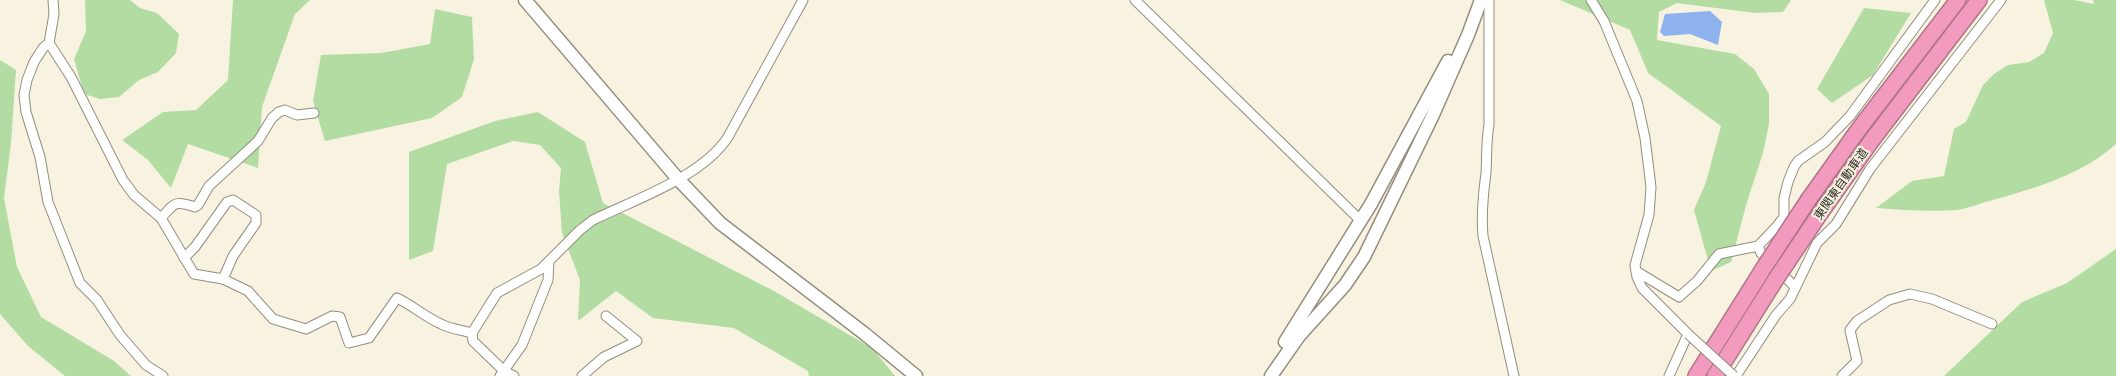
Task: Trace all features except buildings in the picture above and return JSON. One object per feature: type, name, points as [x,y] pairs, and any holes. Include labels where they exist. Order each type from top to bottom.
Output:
[{"type":"highway","name":"東関東自動車道","points":[[1696,376],[1809,199],[1859,129],[1958,0]]},
{"type":"highway","name":"東関東自動車道","points":[[1715,376],[1821,212],[1872,140],[1979,0]]},
{"type":"street","points":[[53,0],[54,14],[50,43],[71,77],[123,180],[134,195],[160,218],[194,274],[223,279],[248,291],[273,319],[306,329],[332,316],[340,317],[349,343],[368,338],[396,298],[414,306],[442,325],[472,333]]},
{"type":"street","points":[[524,0],[678,179],[720,223],[866,334],[916,376]]},
{"type":"street","points":[[514,376],[502,374],[473,341],[472,333],[497,293],[550,261],[580,230],[594,220],[698,169],[721,148],[803,0]]},
{"type":"street","points":[[1135,0],[1361,220],[1372,241]]},
{"type":"street","points":[[1591,0],[1604,21],[1637,101],[1645,138],[1651,188],[1648,215],[1635,265],[1642,288],[1688,334],[1735,376],[1776,315],[1790,299],[1817,243],[1836,224],[1870,169],[2001,0]]},
{"type":"street","points":[[1636,271],[1678,297],[1697,281],[1719,254],[1758,246],[1784,216],[1784,198],[1788,182],[1798,161],[1825,142],[1850,116],[1935,0]]},
{"type":"street","points":[[1264,376],[1361,220],[1483,1]]},
{"type":"street","points":[[1271,376],[1303,330],[1345,285],[1364,257],[1436,108],[1483,1]]},
{"type":"street","points":[[1483,1],[1490,125],[1486,142],[1486,171],[1481,215],[1483,236],[1514,376]]},
{"type":"street","points":[[50,43],[43,48],[34,62],[24,95],[27,118],[40,157],[48,202],[80,283],[97,300],[126,343],[146,364],[163,376]]},
{"type":"street","points":[[160,218],[175,203],[180,202],[195,207],[198,205],[209,186],[258,141],[272,118],[279,112],[285,110],[297,115],[314,113]]},
{"type":"street","points":[[184,258],[195,247],[227,202],[233,200],[256,215],[256,223],[233,256],[223,279]]},
{"type":"street","points":[[1361,220],[1374,217],[1388,206]]},
{"type":"street","points":[[1758,246],[1761,253],[1796,288]]},
{"type":"street","points":[[502,374],[522,345],[548,280],[550,261]]},
{"type":"street","points":[[1842,376],[1857,361],[1850,330],[1857,321],[1889,300],[1910,294],[1932,299],[1992,324]]},
{"type":"street","points":[[582,376],[604,357],[637,341],[606,316]]},
{"type":"street","points":[[1669,376],[1688,334]]},
{"type":"green space","points":[[85,0],[130,0],[140,8],[157,13],[179,34],[176,53],[158,72],[139,80],[119,97],[100,99],[84,94],[74,59],[86,31]]},
{"type":"green space","points":[[233,0],[310,0],[295,14],[262,107],[258,168],[188,144],[171,188],[148,160],[122,140],[163,112],[196,110],[228,80]]},
{"type":"green space","points":[[1560,0],[1791,0],[1783,12],[1755,13],[1677,3],[1659,12],[1657,40],[1735,54],[1754,69],[1769,94],[1769,124],[1763,153],[1747,202],[1731,262],[1711,271],[1694,210],[1706,182],[1721,126],[1648,73],[1630,30]]},
{"type":"green space","points":[[2044,0],[2074,0],[2094,4],[2093,0],[2116,0],[2116,144],[2088,164],[2056,180],[1968,208],[1936,211],[1876,208],[1912,181],[1944,176],[1954,129],[1966,122],[1983,85],[1994,74],[2008,65],[2029,62],[2044,53],[2053,33]]},
{"type":"green space","points":[[1864,8],[1911,13],[1873,75],[1832,103],[1817,89]]},
{"type":"green space","points":[[435,9],[472,17],[474,59],[462,97],[432,118],[325,141],[313,101],[321,55],[381,53],[430,44]]},
{"type":"green space","points":[[0,60],[16,70],[11,143],[4,198],[17,267],[41,317],[114,361],[131,376],[65,376],[28,346],[0,314]]},
{"type":"green space","points":[[538,112],[585,142],[603,203],[772,290],[872,348],[895,376],[809,376],[808,371],[734,328],[653,318],[616,291],[578,321],[580,280],[562,233],[559,191],[561,168],[540,145],[513,141],[447,164],[433,251],[409,260],[409,152],[495,121]]},
{"type":"green space","points":[[2116,249],[2116,376],[1944,376],[2022,302],[2067,283]]},
{"type":"water","points":[[1710,11],[1722,22],[1718,45],[1690,34],[1664,36],[1660,32],[1665,14]]}]
